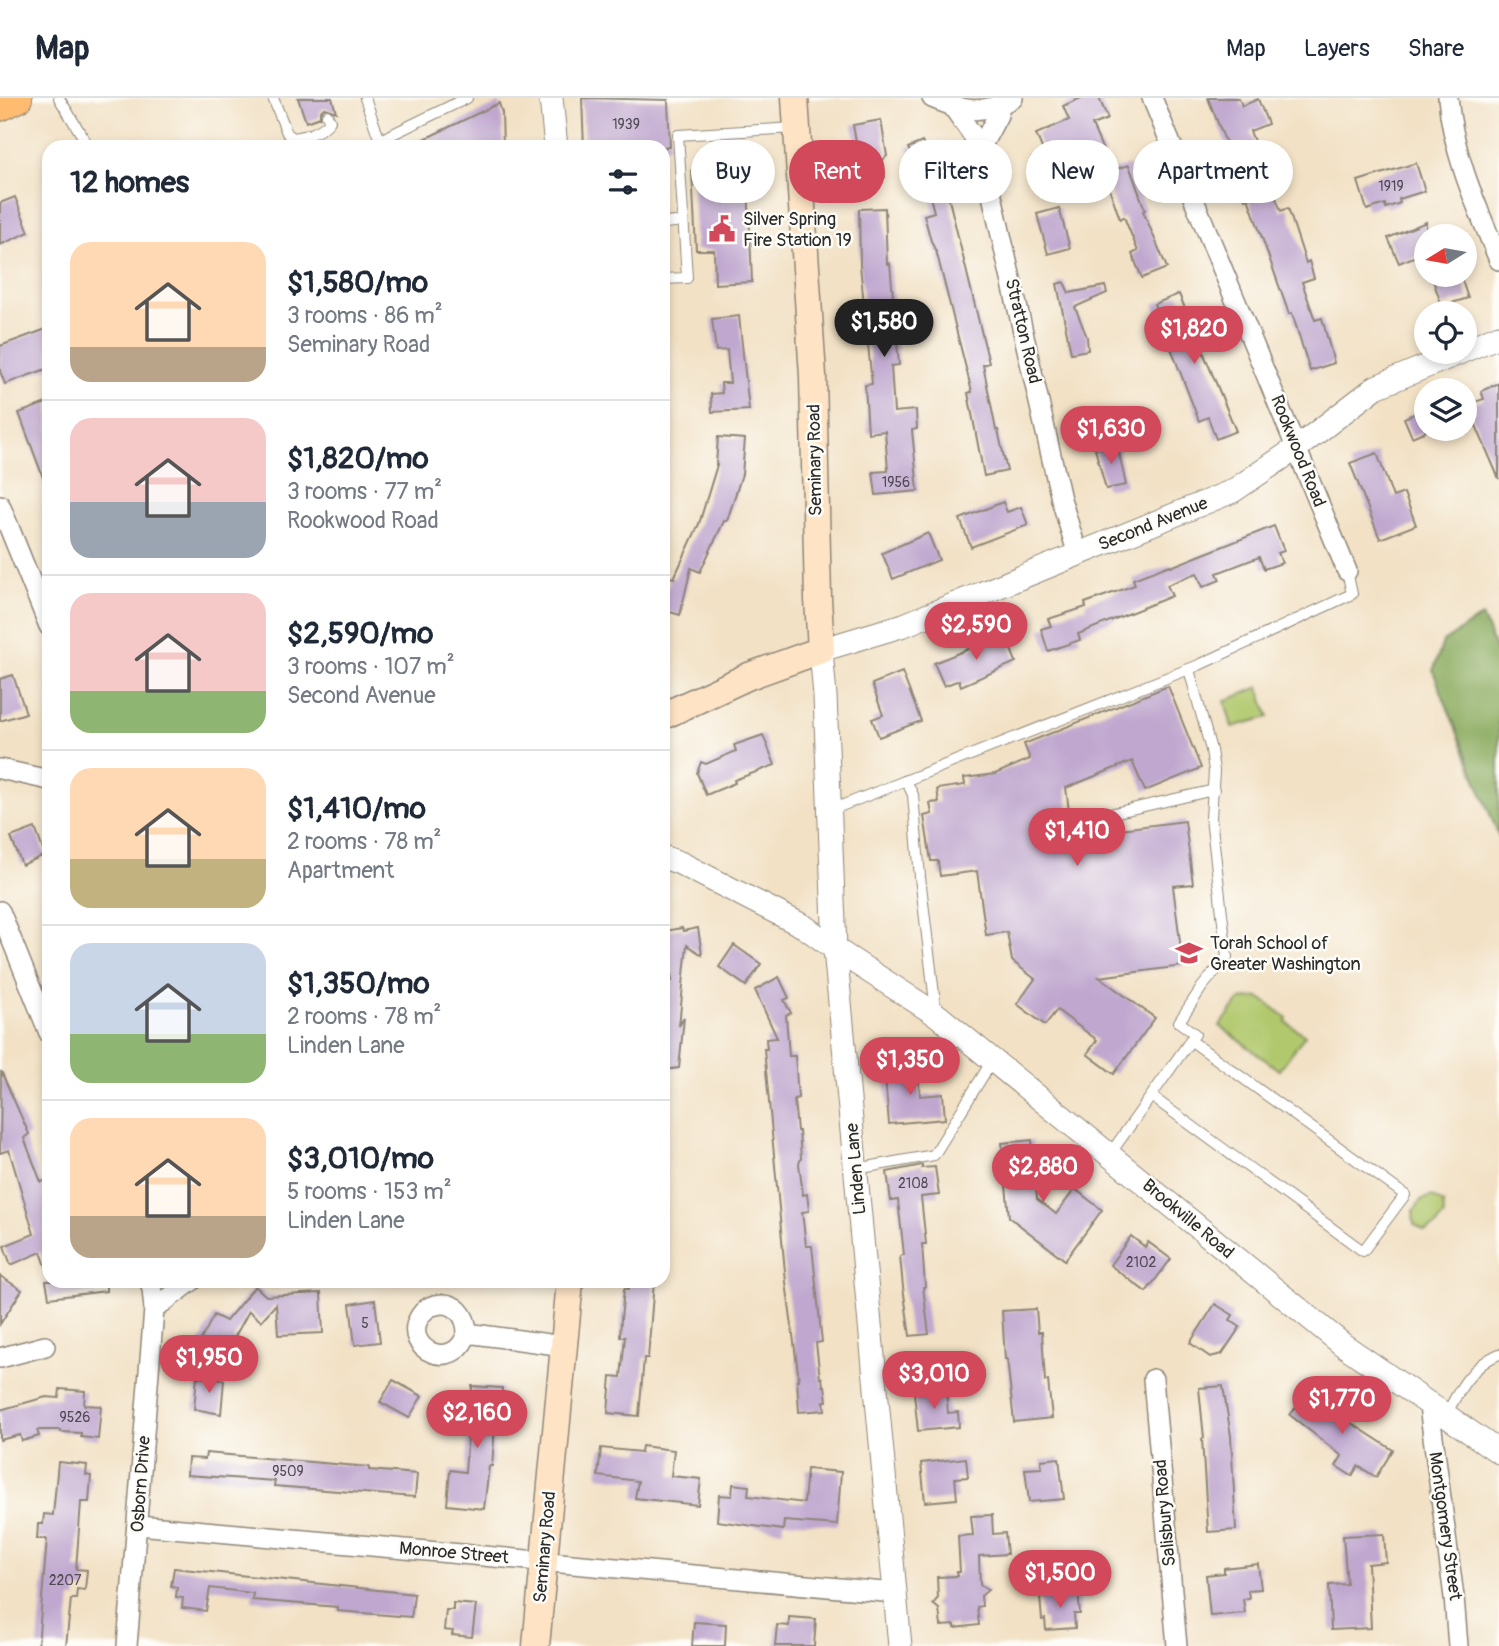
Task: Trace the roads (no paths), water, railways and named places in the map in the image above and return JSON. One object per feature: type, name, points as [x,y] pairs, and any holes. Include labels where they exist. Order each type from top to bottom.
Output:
[{"type":"main road","name":"Seminary Road","points":[[795,98],[813,376],[821,650]]},
{"type":"main road","points":[[670,713],[737,681],[821,650]]},
{"type":"main road","name":"Seminary Road","points":[[536,1646],[569,1288]]},
{"type":"street","points":[[551,98],[555,140]]},
{"type":"street","points":[[932,98],[965,110],[980,110],[1006,102]]},
{"type":"street","name":"Rookwood Road","points":[[1152,98],[1347,571]]},
{"type":"street","points":[[1448,98],[1450,121],[1469,187],[1499,260]]},
{"type":"street","points":[[985,140],[1006,102]]},
{"type":"street","name":"Stratton Road","points":[[953,107],[976,140]]},
{"type":"street","name":"Stratton Road","points":[[994,203],[1061,499],[1078,555]]},
{"type":"street","name":"Second Avenue","points":[[1477,345],[1499,336]]},
{"type":"street","name":"Second Avenue","points":[[821,650],[904,625],[1233,491],[1298,447],[1376,387],[1432,364]]},
{"type":"street","points":[[0,505],[42,609]]},
{"type":"street","name":"Linden Lane","points":[[821,650],[835,949],[900,1646]]},
{"type":"street","points":[[0,769],[42,778]]},
{"type":"street","name":"Brookville Road","points":[[670,859],[805,927],[937,1015],[1342,1344],[1499,1452]]},
{"type":"street","points":[[0,911],[42,1015]]},
{"type":"street","name":"Osborn Drive","points":[[127,1646],[154,1309],[150,1288]]},
{"type":"street","points":[[154,1309],[182,1288]]},
{"type":"street","points":[[467,1333],[564,1346]]},
{"type":"street","points":[[0,1358],[45,1346]]},
{"type":"street","name":"Salisbury Road","points":[[1153,1380],[1177,1646]]},
{"type":"street","name":"Montgomery Street","points":[[1437,1411],[1458,1646]]},
{"type":"street","name":"Monroe Street","points":[[138,1525],[895,1593]]},
{"type":"lane","points":[[60,98],[85,140]]},
{"type":"lane","points":[[273,98],[287,133],[293,138],[325,127],[330,121],[327,115]]},
{"type":"lane","points":[[365,98],[380,140]]},
{"type":"lane","points":[[382,140],[467,98]]},
{"type":"lane","points":[[670,279],[687,278],[678,135],[797,128]]},
{"type":"lane","points":[[670,222],[676,222]]},
{"type":"lane","points":[[830,810],[1187,670],[1352,594],[1347,571]]},
{"type":"lane","points":[[1110,1154],[1195,1034],[1179,1022],[1202,987],[1227,957],[1211,818],[1214,790],[1211,750],[1187,670]]},
{"type":"lane","points":[[906,780],[913,795],[937,1015]]},
{"type":"lane","points":[[1092,818],[1214,790]]},
{"type":"lane","points":[[1151,1096],[1363,1251],[1405,1195],[1190,1040]]},
{"type":"lane","points":[[856,1169],[934,1155],[992,1061]]},
{"type":"lane","points":[[1437,1411],[1488,1359],[1499,1354]]},
{"type":"place","name":"Silver Spring Fire Station 19","points":[[722,229]]},
{"type":"place","name":"Torah School of Greater Washington","points":[[1189,953]]}]
